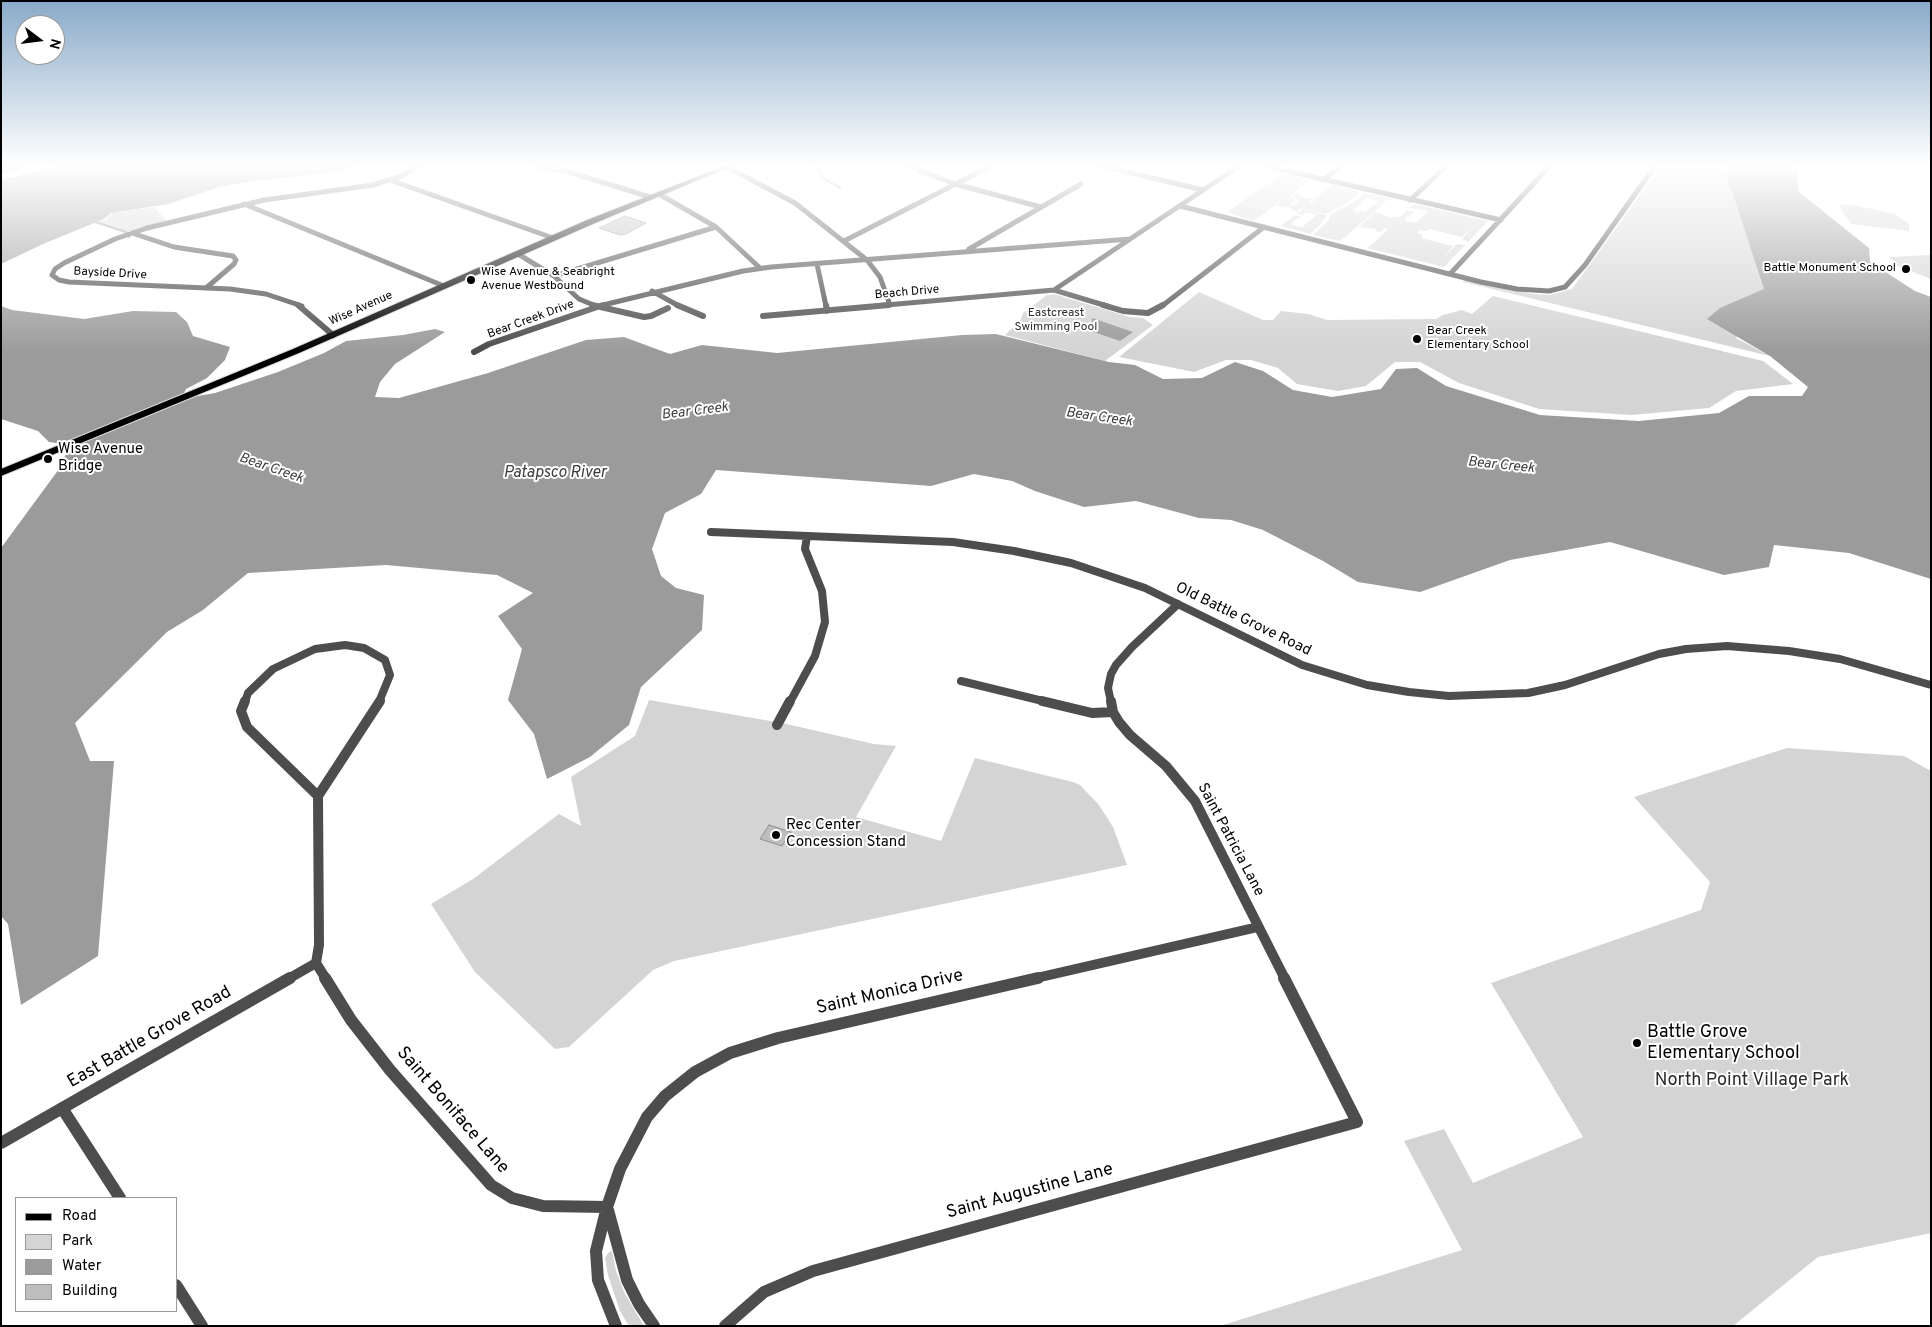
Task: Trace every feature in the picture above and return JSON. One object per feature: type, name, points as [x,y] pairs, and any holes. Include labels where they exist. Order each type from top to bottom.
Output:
[{"type":"main road","name":"Wise Avenue","points":[[1,473],[333,335],[577,228]]},
{"type":"street","name":"Bayside Drive","points":[[148,228],[132,232],[64,263],[55,269],[52,275],[59,280],[79,282],[250,291],[285,299],[302,306],[333,335]]},
{"type":"street","points":[[302,228],[444,286]]},
{"type":"street","points":[[525,228],[553,238]]},
{"type":"street","points":[[554,276],[713,228]]},
{"type":"street","points":[[717,228],[760,268]]},
{"type":"street","points":[[827,228],[867,260],[880,277],[890,305]]},
{"type":"street","points":[[844,241],[869,228]]},
{"type":"street","points":[[966,251],[1005,228]]},
{"type":"street","points":[[1054,290],[1147,228]]},
{"type":"street","points":[[1054,290],[1123,311],[1148,313],[1158,309],[1263,228]]},
{"type":"street","points":[[1268,228],[1482,282],[1530,291],[1550,291],[1565,287],[1585,265],[1611,228]]},
{"type":"street","points":[[1450,274],[1494,228]]},
{"type":"street","points":[[132,232],[170,246],[227,254],[235,258],[236,262],[232,267],[206,288]]},
{"type":"street","name":"Bear Creek Drive","points":[[474,352],[489,344],[597,306],[652,291],[760,268],[1130,239]]},
{"type":"street","points":[[518,254],[554,276],[579,299],[597,306],[644,318],[668,308]]},
{"type":"street","points":[[817,264],[827,311]]},
{"type":"street","name":"Beach Drive","points":[[762,316],[1054,290]]},
{"type":"street","points":[[652,291],[681,307],[703,316]]},
{"type":"street","name":"Old Battle Grove Road","points":[[711,532],[953,542],[1014,551],[1090,568],[1145,588],[1302,665],[1367,685],[1409,692],[1449,696],[1528,693],[1565,685],[1659,654],[1686,649],[1727,646],[1781,650],[1834,658],[1884,670],[1931,685]]},
{"type":"street","points":[[777,725],[815,656],[824,622],[822,591],[805,549],[807,536]]},
{"type":"street","name":"Saint Patricia Lane","points":[[1178,604],[1116,664],[1108,688],[1114,712],[1119,722],[1130,735],[1166,766],[1195,801],[1357,1122]]},
{"type":"street","points":[[316,963],[319,945],[316,850],[318,796],[378,704],[388,685],[390,676],[385,660],[364,648],[345,645],[324,647],[294,657],[263,677],[248,693],[244,702],[242,718],[247,727],[318,796]]},
{"type":"street","points":[[962,681],[1092,713],[1114,712]]},
{"type":"street","name":"Saint Monica Drive","points":[[616,1326],[598,1280],[596,1251],[607,1207],[620,1169],[650,1112],[679,1084],[695,1072],[730,1053],[778,1038],[1258,927]]},
{"type":"street","name":"East Battle Grove Road","points":[[1,1143],[316,963]]},
{"type":"street","name":"Saint Boniface Lane","points":[[316,963],[352,1020],[390,1070],[491,1185],[512,1198],[543,1206],[607,1207]]},
{"type":"street","points":[[62,1108],[119,1197]]},
{"type":"street","name":"Saint Augustine Lane","points":[[725,1326],[764,1292],[813,1271],[1357,1122]]},
{"type":"street","points":[[607,1207],[627,1280],[639,1304],[654,1326]]},
{"type":"street","points":[[178,1288],[202,1326]]},
{"type":"green space","points":[[118,228],[143,228],[129,232]]},
{"type":"green space","points":[[1288,228],[1317,228],[1310,234]]},
{"type":"green space","points":[[1321,228],[1355,228],[1340,241],[1313,235]]},
{"type":"green space","points":[[1367,228],[1471,228],[1462,237],[1429,229],[1426,231],[1420,230],[1417,233],[1423,235],[1421,238],[1453,246],[1443,258],[1457,244],[1465,245],[1444,267],[1368,248],[1388,229],[1384,228],[1382,232],[1375,231],[1376,229]]},
{"type":"green space","points":[[1471,228],[1481,228],[1468,242],[1462,239]]},
{"type":"green space","points":[[1616,228],[1752,228],[1768,296],[1736,338],[1770,356],[1463,282],[1464,280],[1534,294],[1550,295],[1572,289]]},
{"type":"green space","points":[[1884,228],[1909,228],[1909,231]]},
{"type":"green space","points":[[1931,255],[1931,279],[1898,266],[1889,257]]},
{"type":"green space","name":"Bear Creek Elementary School","points":[[1199,292],[1263,320],[1273,320],[1281,311],[1308,314],[1327,320],[1436,319],[1462,310],[1472,314],[1493,296],[1763,361],[1793,384],[1736,391],[1709,408],[1631,415],[1539,409],[1459,383],[1420,362],[1395,362],[1366,386],[1338,391],[1297,384],[1278,368],[1251,360],[1226,360],[1194,372],[1119,357]]},
{"type":"green space","name":"Eastcreast Swimming Pool","points":[[1054,294],[1130,317],[1143,318],[1153,325],[1105,361],[1005,335],[1020,321],[1023,313],[1047,295]]},
{"type":"green space","points":[[649,700],[782,723],[874,744],[896,746],[856,817],[941,841],[975,758],[1073,782],[1080,785],[1099,805],[1113,827],[1127,865],[674,961],[653,970],[569,1047],[555,1049],[475,972],[431,904],[473,879],[559,814],[581,826],[571,777],[635,736]]},
{"type":"green space","name":"North Point Village Park","points":[[1787,748],[1904,756],[1931,771],[1931,1233],[1818,1257],[1733,1326],[1220,1326],[1462,1250],[1404,1141],[1444,1129],[1473,1183],[1583,1137],[1491,983],[1701,910],[1710,882],[1634,797]]},
{"type":"green space","points":[[612,1251],[616,1271],[625,1294],[644,1326],[629,1326],[620,1311],[608,1275],[605,1258]]},
{"type":"water","points":[[1,228],[82,228],[43,244],[1,264]]},
{"type":"water","name":"Patapsco River","points":[[1744,228],[1844,228],[1869,248],[1870,262],[1915,291],[1931,297],[1931,579],[1849,553],[1774,545],[1769,567],[1724,575],[1610,542],[1510,560],[1420,592],[1358,582],[1323,561],[1263,530],[1231,520],[1199,518],[1136,501],[1084,507],[1035,491],[1012,481],[974,474],[931,486],[716,470],[701,494],[665,513],[652,549],[661,576],[676,588],[704,595],[702,630],[641,687],[629,725],[590,757],[547,779],[534,734],[508,700],[522,649],[498,616],[533,593],[497,575],[386,565],[248,573],[203,610],[167,632],[75,723],[90,761],[114,761],[98,956],[21,1005],[8,924],[1,916],[1,548],[59,469],[70,445],[49,442],[38,431],[1,419],[1,306],[12,310],[84,319],[133,311],[176,312],[187,322],[193,336],[230,347],[225,360],[207,378],[186,389],[184,393],[192,397],[215,393],[278,372],[324,353],[346,341],[403,335],[435,329],[445,332],[395,364],[380,382],[375,397],[399,398],[488,373],[586,340],[624,337],[670,354],[702,345],[777,353],[962,335],[996,334],[1109,362],[1135,365],[1163,379],[1202,378],[1235,362],[1263,371],[1293,390],[1332,397],[1381,389],[1396,369],[1417,368],[1446,386],[1540,415],[1639,421],[1719,413],[1749,396],[1802,396],[1808,387],[1770,356],[1707,319],[1720,308],[1764,289]]},
{"type":"water","points":[[1092,318],[1133,332],[1120,341],[1082,328],[1092,321]]},
{"type":"building","points":[[599,228],[637,228],[620,235]]},
{"type":"building","name":"Rec Center Concession Stand","points":[[769,825],[791,832],[782,846],[760,839]]},
{"type":"waterway","points":[[114,228],[126,232],[129,237]]},
{"type":"place","name":"Battle Monument School","points":[[1906,269]]},
{"type":"place","name":"Wise Avenue & Seabright Avenue Westbound","points":[[471,280]]},
{"type":"place","name":"Bear Creek Elementary School","points":[[1417,339]]},
{"type":"place","name":"Wise Avenue Bridge","points":[[48,459]]},
{"type":"place","name":"Rec Center Concession Stand","points":[[776,835]]},
{"type":"place","name":"Battle Grove Elementary School","points":[[1637,1043]]},
{"type":"water label","name":"Bear Creek","points":[[695,412]]},
{"type":"water label","name":"Bear Creek","points":[[1099,418]]},
{"type":"water label","name":"Bear Creek","points":[[1501,466]]},
{"type":"water label","name":"Bear Creek","points":[[271,469]]}]
